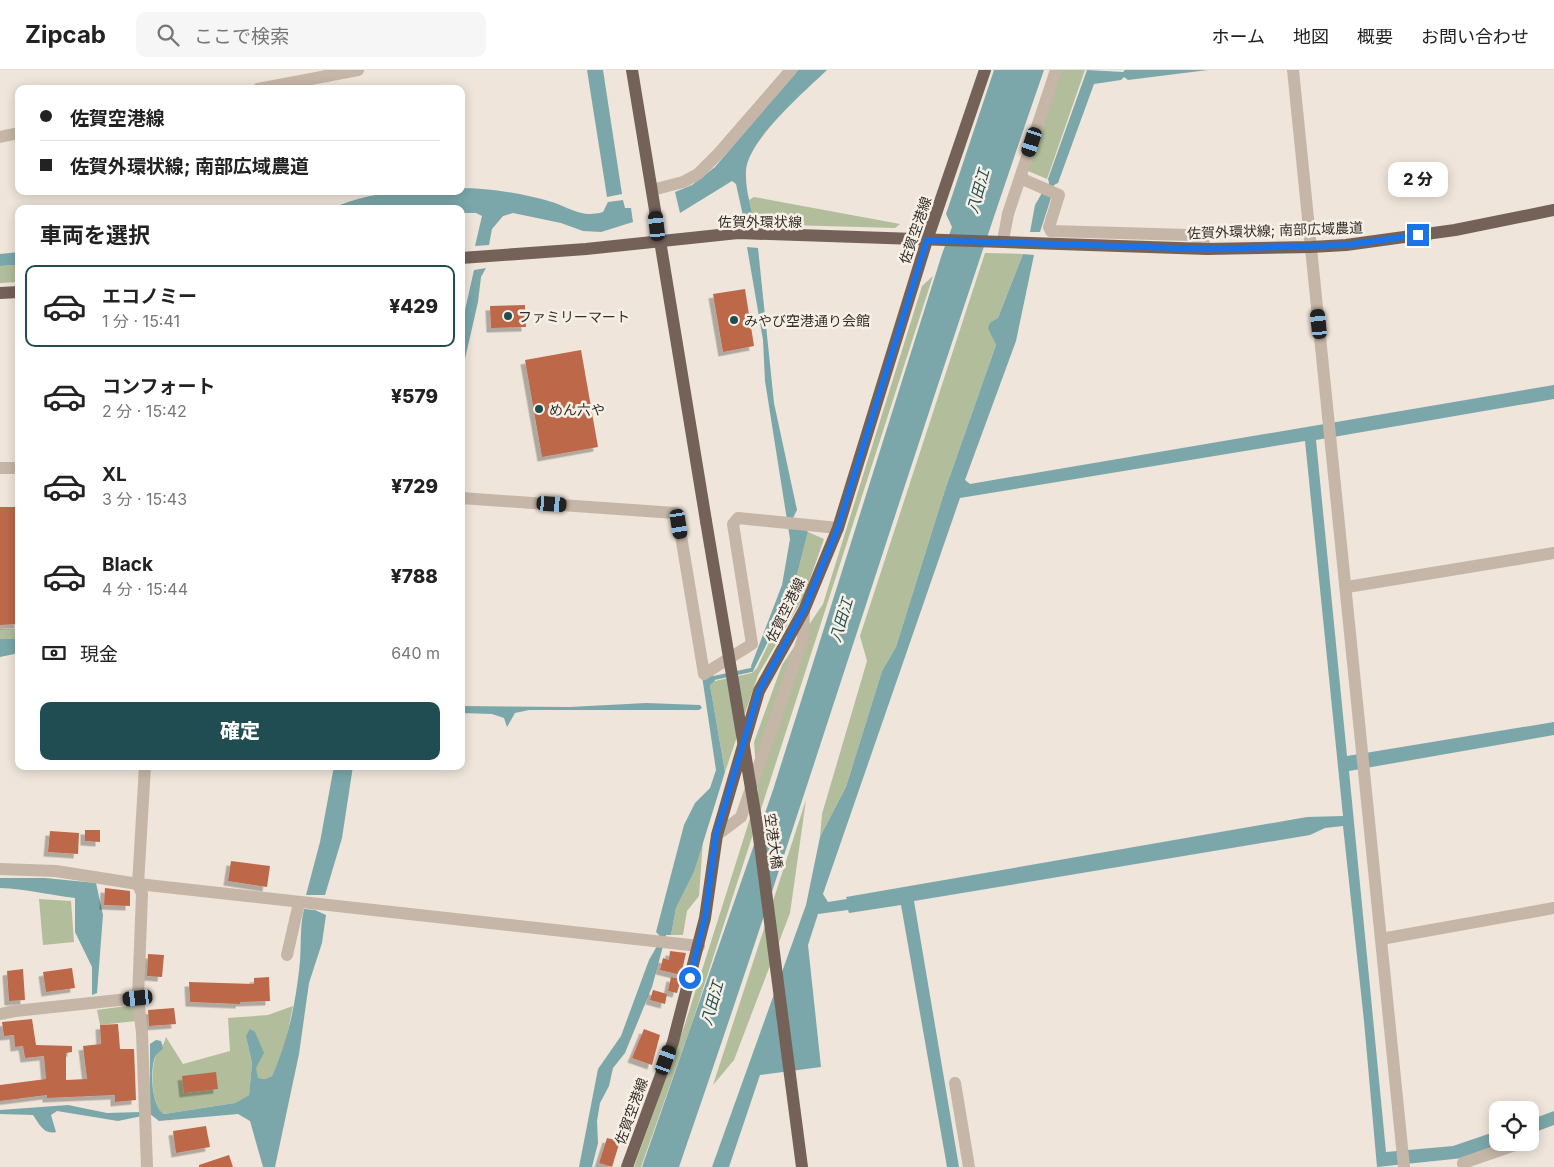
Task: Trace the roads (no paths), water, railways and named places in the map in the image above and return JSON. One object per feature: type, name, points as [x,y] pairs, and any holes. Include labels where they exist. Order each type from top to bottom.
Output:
[{"type":"main road","points":[[632,70],[659,241]]},
{"type":"main road","name":"佐賀空港線","points":[[627,1167],[672,1042],[699,946],[705,918],[716,835],[759,691],[804,610],[838,528],[927,240],[985,70]]},
{"type":"main road","name":"佐賀外環状線; 南部広域農道","points":[[940,240],[1000,239],[1208,249],[1311,247],[1346,245],[1455,230],[1554,210]]},
{"type":"main road","name":"佐賀外環状線","points":[[465,258],[738,233],[940,240]]},
{"type":"main road","name":"空港大橋","points":[[659,241],[758,830],[802,1167]]},
{"type":"main road","points":[[0,293],[15,292]]},
{"type":"street","points":[[279,85],[358,70]]},
{"type":"street","points":[[652,190],[683,182],[698,174],[719,153],[791,70]]},
{"type":"street","points":[[1000,239],[1056,70]]},
{"type":"street","points":[[1293,70],[1330,441],[1347,587],[1363,771],[1404,1166]]},
{"type":"street","points":[[0,137],[15,134]]},
{"type":"street","points":[[1020,178],[1059,195],[1049,227],[1051,231],[1189,235],[1203,242],[1208,249]]},
{"type":"street","points":[[0,468],[15,468]]},
{"type":"street","points":[[465,498],[675,513],[679,524],[704,674],[752,644],[733,524],[738,518],[838,528]]},
{"type":"street","points":[[1347,587],[1554,553]]},
{"type":"street","points":[[716,835],[741,817],[802,639],[804,610]]},
{"type":"street","points":[[145,770],[138,884],[142,894],[138,998],[147,1167]]},
{"type":"street","points":[[0,869],[56,871],[138,884],[299,903],[654,939],[699,946]]},
{"type":"street","points":[[287,955],[299,903]]},
{"type":"street","points":[[1381,940],[1554,908]]},
{"type":"street","points":[[0,1014],[138,998]]},
{"type":"street","points":[[955,1083],[969,1167]]},
{"type":"street","points":[[1464,1167],[1463,1163],[1498,1151]]},
{"type":"water","points":[[587,70],[603,70],[622,194],[607,197]]},
{"type":"water","points":[[798,70],[827,70],[766,131],[749,159],[746,171],[746,184],[755,224],[745,225],[736,184],[732,181],[680,213],[675,192],[692,185],[715,167]]},
{"type":"water","name":"八田江","points":[[994,70],[1044,70],[679,1167],[642,1167],[773,790],[952,227],[946,214]]},
{"type":"water","points":[[1087,70],[1123,72],[1125,70],[1208,70],[1128,80],[1124,77],[1121,80],[1094,84],[1058,183],[1054,185],[1049,195],[1051,198],[1040,232],[1030,232],[1035,205],[1042,193],[1046,194],[1049,183],[1048,179]]},
{"type":"water","points":[[465,188],[484,189],[519,194],[589,214],[603,212],[608,202],[623,200],[625,208],[631,208],[633,222],[601,232],[583,231],[561,223],[513,213],[503,216],[492,229],[489,245],[475,246],[482,216],[476,213],[465,213],[465,205],[340,205],[379,195],[465,195]]},
{"type":"water","points":[[747,247],[758,248],[774,403],[797,510],[793,518],[808,532],[792,594],[752,673],[751,666],[782,585],[790,539],[765,381],[763,340]]},
{"type":"water","points":[[15,252],[15,265],[0,266],[0,254]]},
{"type":"water","points":[[1023,254],[1034,255],[1016,341],[965,480],[970,484],[1554,385],[1554,399],[1316,440],[1347,756],[1554,722],[1554,735],[1349,771],[1386,1152],[1453,1146],[1489,1134],[1489,1149],[1463,1158],[1377,1167],[1364,1021],[1343,826],[1325,828],[1310,835],[914,901],[959,1167],[947,1167],[901,905],[849,913],[848,910],[818,914],[808,945],[821,1067],[760,1075],[729,1167],[712,1167],[806,905],[820,837],[846,787],[882,671],[896,647],[945,490],[996,345],[988,328],[990,323],[998,318]],"holes":[[[1305,441],[1343,816],[1307,817],[846,897],[847,899],[828,902],[823,894],[960,498]]]},
{"type":"water","points":[[486,268],[481,277],[478,302],[465,359],[465,310],[474,270]]},
{"type":"water","points":[[0,639],[15,639],[15,654],[0,657]]},
{"type":"water","points":[[713,675],[715,681],[710,685],[725,772],[694,872],[676,908],[671,935],[666,935],[652,987],[625,1053],[613,1068],[609,1086],[600,1103],[597,1121],[598,1143],[592,1167],[579,1167],[598,1069],[621,1036],[649,960],[657,946],[659,935],[656,932],[684,825],[695,803],[710,788],[716,770],[702,676]]},
{"type":"water","points":[[646,703],[700,705],[702,708],[699,710],[529,710],[515,713],[507,727],[504,718],[492,714],[465,713],[465,706],[570,707]]},
{"type":"water","points":[[333,770],[352,770],[342,838],[325,895],[306,895],[320,842]]},
{"type":"water","points":[[0,878],[45,878],[96,883],[103,915],[97,993],[92,995],[92,967],[75,932],[75,898],[0,888]]},
{"type":"water","points":[[304,909],[315,910],[326,915],[322,943],[309,983],[299,1054],[275,1167],[263,1167],[250,1121],[238,1114],[159,1121],[150,1114],[150,1044],[156,1040],[161,1041],[163,1048],[155,1057],[152,1079],[156,1104],[164,1114],[235,1103],[249,1095],[252,1063],[246,1036],[250,1029],[255,1032],[264,1053],[256,1068],[258,1078],[265,1079],[272,1076],[282,1051],[293,1011],[300,963]]},
{"type":"water","points":[[68,1105],[107,1113],[141,1112],[142,1116],[118,1121],[57,1111],[51,1115],[56,1132],[48,1132],[42,1128],[33,1115],[0,1114],[0,1110]]},
{"type":"water","points":[[1554,1111],[1554,1125],[1539,1131],[1539,1117]]},
{"type":"waterway","points":[[714,678],[751,670]]},
{"type":"place","name":"ファミリーマート","points":[[508,316]]},
{"type":"place","name":"みやび空港通り会館","points":[[734,320]]},
{"type":"place","name":"めん六や","points":[[539,409]]}]
